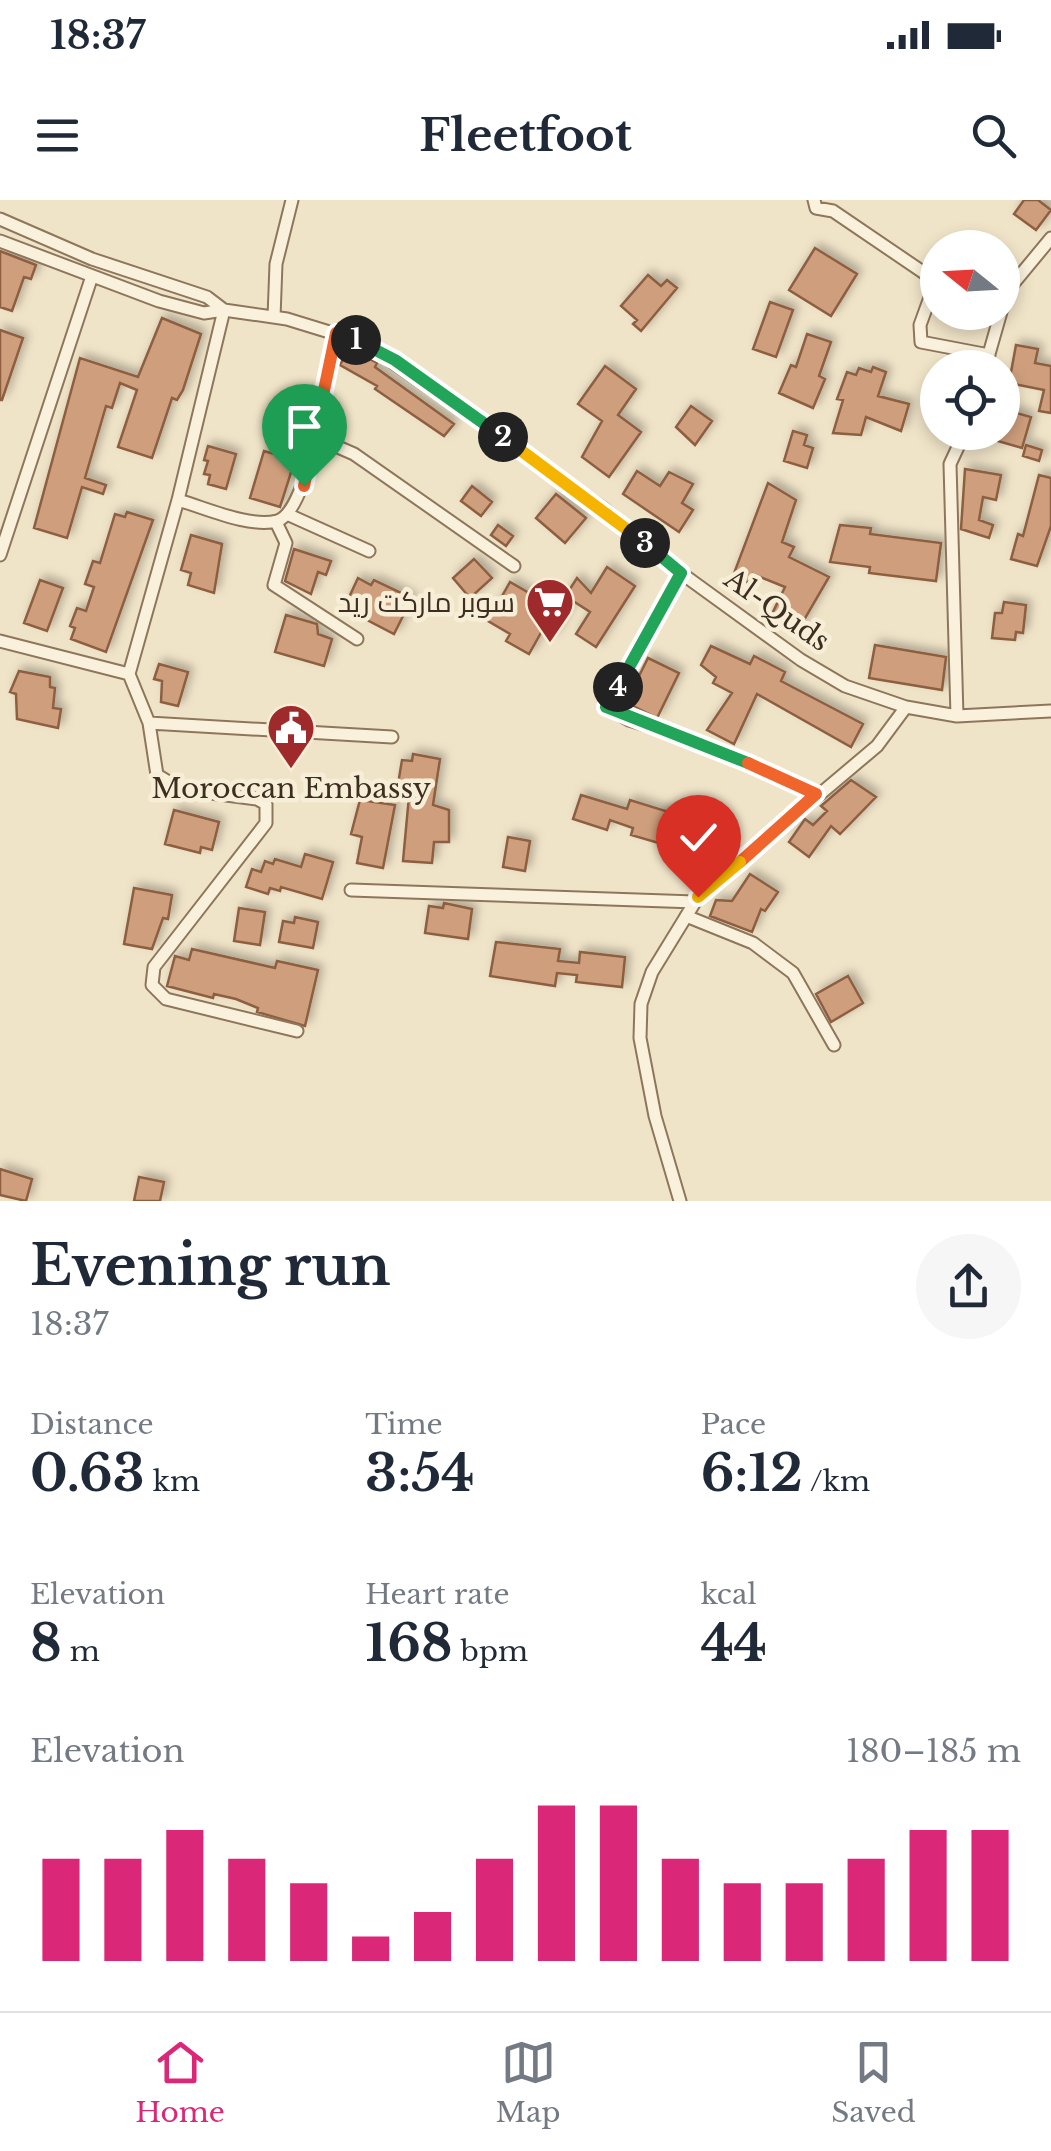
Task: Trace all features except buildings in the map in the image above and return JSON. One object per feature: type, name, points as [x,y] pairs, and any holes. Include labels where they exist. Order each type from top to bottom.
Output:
[{"type":"street","points":[[274,317],[276,264],[292,200]]},
{"type":"street","points":[[814,200],[816,208],[832,211],[936,281],[920,325],[921,342],[949,350]]},
{"type":"street","name":"Al-Quds","points":[[0,219],[92,259],[207,297],[224,310]]},
{"type":"street","points":[[1020,277],[1051,238]]},
{"type":"street","name":"Al-Quds","points":[[0,240],[91,278],[204,313],[224,310],[274,317],[336,333],[395,360],[604,510],[681,573],[830,678],[906,707],[957,716],[1051,711]]},
{"type":"street","points":[[0,555],[91,278]]},
{"type":"street","points":[[224,310],[130,674],[148,723],[153,764],[166,783],[202,794],[257,799],[266,804],[269,816],[154,967],[155,992],[209,1012],[296,1030]]},
{"type":"street","points":[[178,500],[260,522],[276,522],[289,515],[304,486],[336,333]]},
{"type":"street","points":[[314,436],[354,454],[514,566]]},
{"type":"street","points":[[957,450],[950,464],[957,716]]},
{"type":"street","points":[[289,515],[369,551]]},
{"type":"street","points":[[276,522],[286,543],[274,585],[357,639]]},
{"type":"street","points":[[681,573],[606,707],[816,794]]},
{"type":"street","points":[[0,641],[130,674]]},
{"type":"street","points":[[680,1201],[655,1116],[640,1038],[642,1004],[652,972],[695,902],[816,794],[877,746],[906,707]]},
{"type":"street","points":[[148,723],[392,737]]},
{"type":"street","points":[[351,890],[695,902]]},
{"type":"street","points":[[686,916],[753,942],[793,973],[834,1045]]},
{"type":"place","name":"سوبر ماركت ريد","points":[[550,644]]},
{"type":"place","name":"Moroccan Embassy","points":[[291,770]]},
{"type":"route","points":[[304,486],[336,333],[395,360],[604,510],[681,573],[606,707],[629,720],[687,737],[816,794],[698,897]]}]
